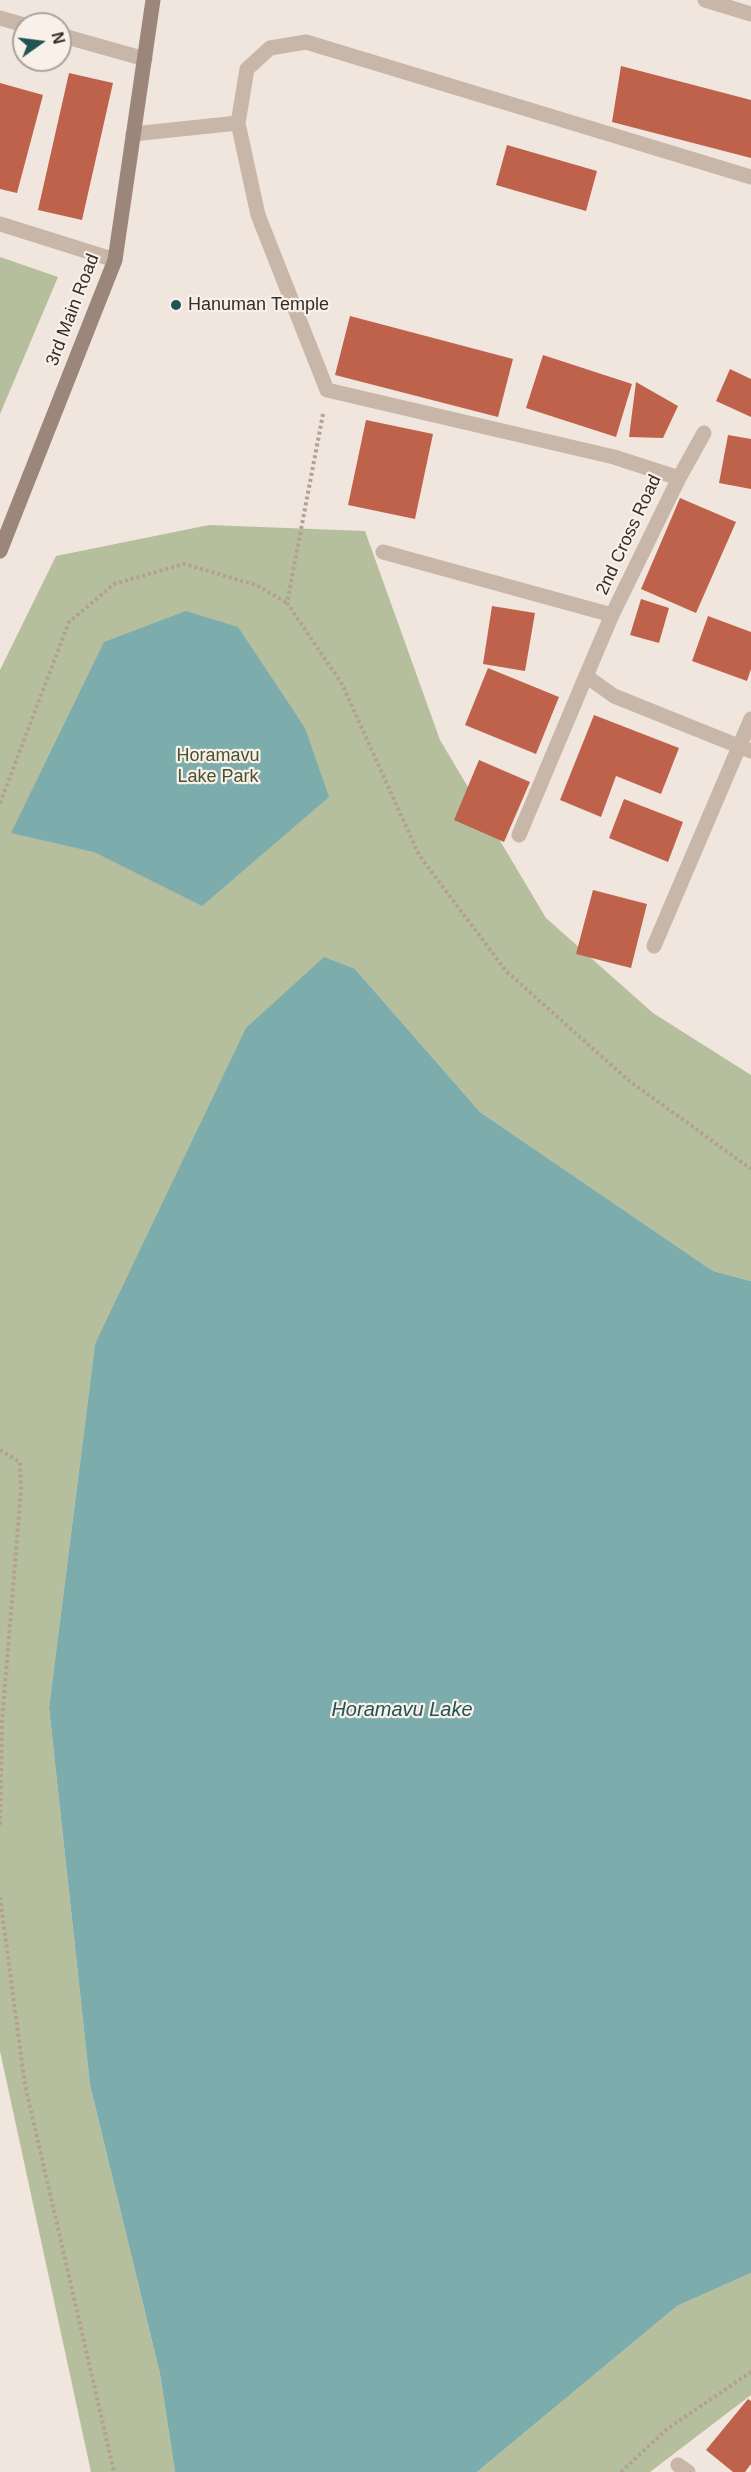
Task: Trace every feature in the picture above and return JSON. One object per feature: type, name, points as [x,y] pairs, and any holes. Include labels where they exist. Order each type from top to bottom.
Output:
[{"type":"street","name":"3rd Main Road","points":[[0,551],[115,260],[153,0]]},
{"type":"street","points":[[705,0],[751,14]]},
{"type":"street","points":[[72,38],[145,59]]},
{"type":"street","points":[[327,390],[258,215],[238,123],[247,69],[270,48],[306,42],[751,177]]},
{"type":"street","points":[[133,134],[238,123]]},
{"type":"street","points":[[0,224],[115,260]]},
{"type":"street","name":"2nd Cross Road","points":[[327,390],[614,457],[679,478],[612,615],[519,836]]},
{"type":"street","points":[[679,478],[704,433]]},
{"type":"street","points":[[383,552],[612,615]]},
{"type":"street","points":[[586,676],[614,696],[745,749]]},
{"type":"street","points":[[654,946],[745,749],[751,719]]},
{"type":"path","points":[[287,603],[327,390]]},
{"type":"path","points":[[0,803],[69,621],[114,584],[184,564],[256,585],[287,603],[342,684],[419,855],[506,971],[628,1080],[751,1169]]},
{"type":"path","points":[[0,1450],[20,1462],[21,1491],[2,1722],[0,1828]]},
{"type":"path","points":[[0,1897],[25,2085],[114,2472]]},
{"type":"path","points":[[621,2472],[667,2429],[751,2372]]},
{"type":"green space","points":[[0,257],[58,277],[0,414]]},
{"type":"green space","name":"Horamavu Lake Park","points":[[209,525],[365,531],[440,740],[546,918],[653,1013],[751,1075],[751,1281],[713,1271],[480,1112],[355,969],[95,1344],[49,1708],[90,2085],[160,2374],[175,2472],[91,2472],[0,2051],[0,670],[56,556]]},
{"type":"green space","points":[[751,2273],[751,2395],[650,2472],[477,2472],[677,2306]]},
{"type":"water","points":[[186,611],[238,627],[305,728],[329,797],[202,906],[94,852],[11,833],[104,642]]},
{"type":"water","name":"Horamavu Lake","points":[[324,957],[355,969],[480,1112],[713,1271],[751,1281],[751,2273],[677,2306],[477,2472],[175,2472],[160,2374],[90,2085],[49,1708],[95,1344],[246,1028]]},
{"type":"building","points":[[621,66],[751,100],[751,158],[612,122]]},
{"type":"building","points":[[69,73],[113,83],[82,220],[38,210]]},
{"type":"building","points":[[0,83],[43,95],[17,193],[0,189]]},
{"type":"building","points":[[507,145],[597,171],[586,211],[496,185]]},
{"type":"building","points":[[350,316],[513,359],[498,417],[335,375]]},
{"type":"building","points":[[543,355],[632,384],[616,437],[526,408]]},
{"type":"building","points":[[730,369],[751,379],[751,417],[716,401]]},
{"type":"building","points":[[636,382],[678,406],[663,438],[629,437]]},
{"type":"building","points":[[366,420],[433,434],[415,519],[348,505]]},
{"type":"building","points":[[728,435],[751,439],[751,489],[719,483]]},
{"type":"building","points":[[680,498],[736,522],[696,613],[641,589]]},
{"type":"building","points":[[641,599],[669,608],[659,643],[630,635]]},
{"type":"building","points":[[492,606],[535,613],[525,671],[483,664]]},
{"type":"building","points":[[708,616],[751,632],[751,669],[747,681],[692,661]]},
{"type":"building","points":[[488,668],[559,697],[536,754],[465,725]]},
{"type":"building","points":[[594,715],[679,748],[661,794],[616,776],[601,817],[560,800]]},
{"type":"building","points":[[479,760],[530,782],[504,842],[454,820]]},
{"type":"building","points":[[624,799],[683,822],[668,862],[609,838]]},
{"type":"building","points":[[593,890],[647,904],[631,968],[576,954]]},
{"type":"building","points":[[748,2399],[751,2401],[751,2464],[745,2472],[733,2472],[706,2450]]},
{"type":"place","name":"Hanuman Temple","points":[[176,305]]}]
